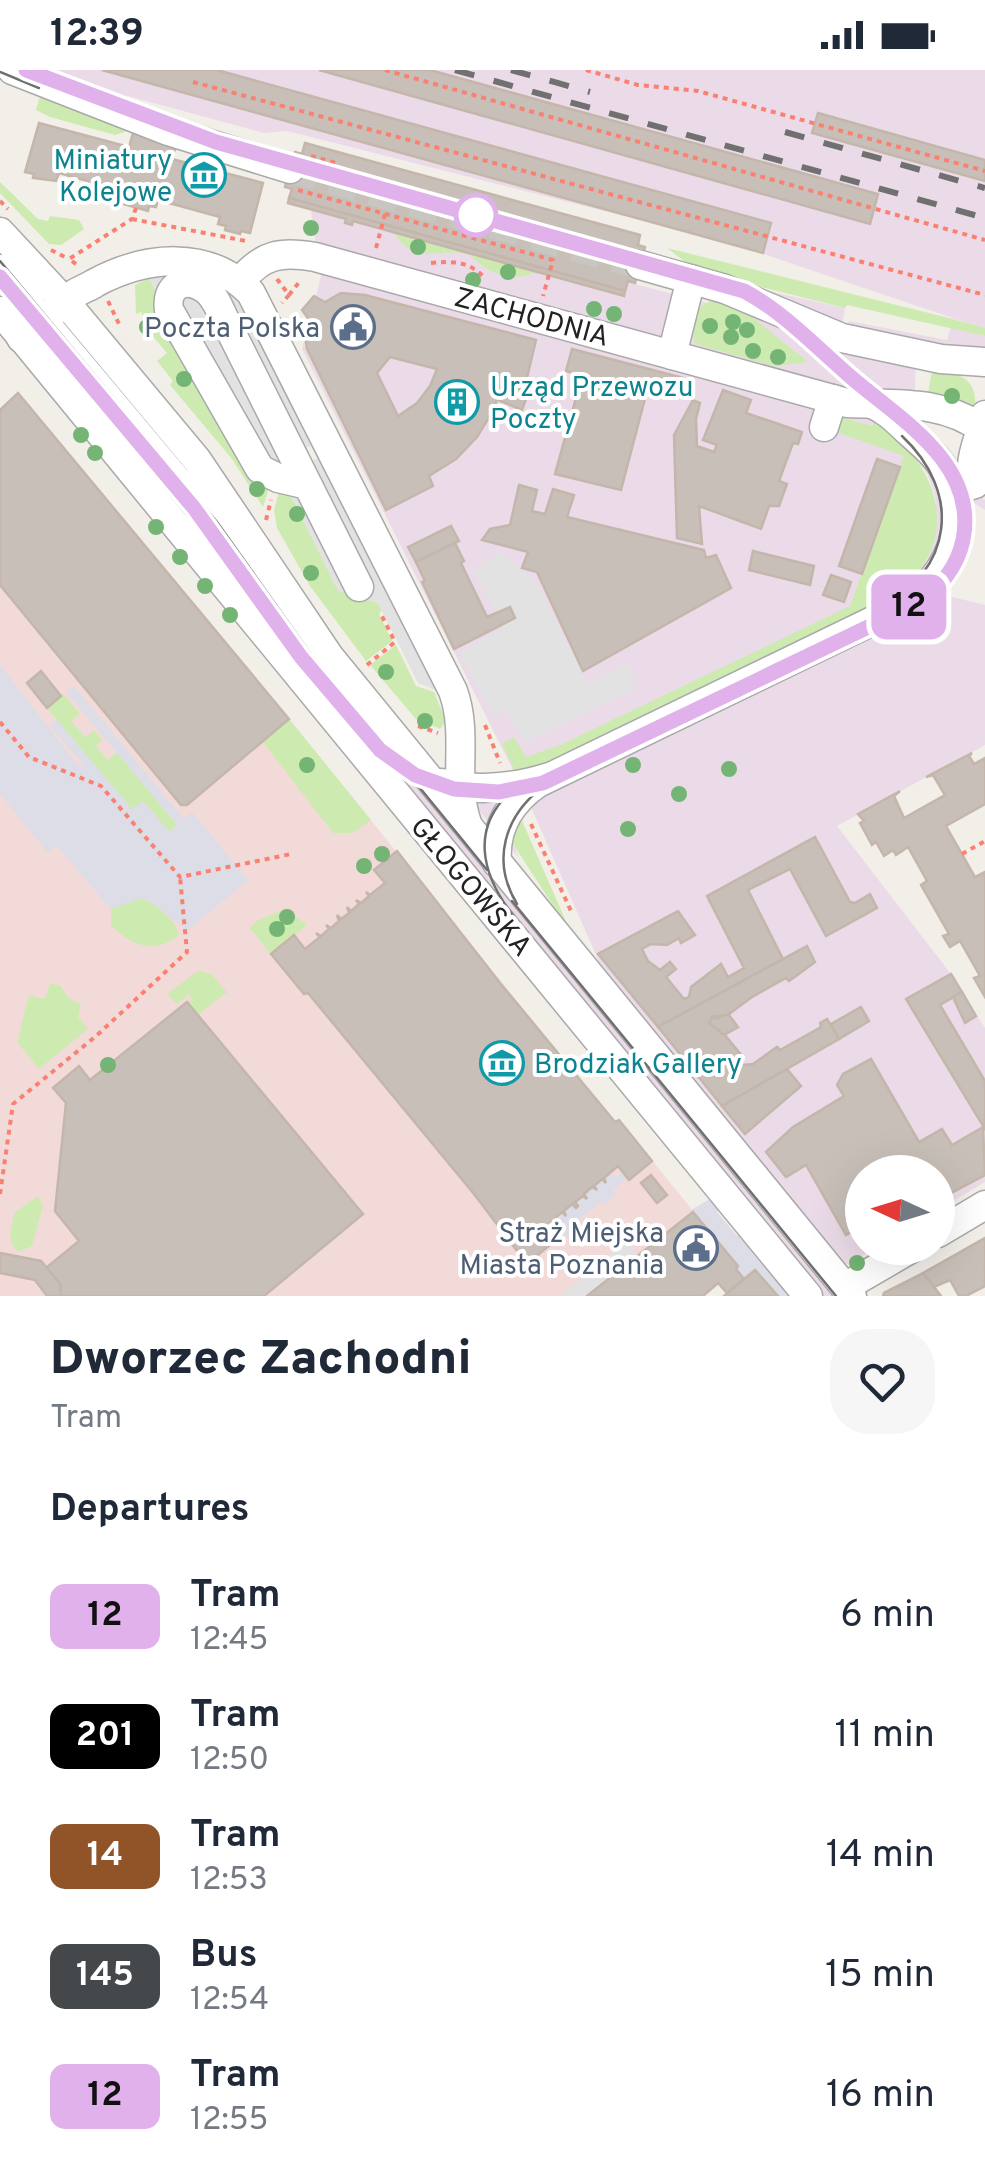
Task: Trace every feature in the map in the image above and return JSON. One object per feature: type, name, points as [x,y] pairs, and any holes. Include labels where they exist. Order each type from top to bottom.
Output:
[{"type":"street","points":[[12,70],[138,120],[295,170]]},
{"type":"street","name":"GŁOGOWSKA","points":[[0,232],[55,312],[212,479],[329,656],[848,1292]]},
{"type":"street","name":"ZACHODNIA","points":[[240,282],[262,259],[273,254],[298,254],[700,370],[833,399],[872,404],[911,402],[984,424]]},
{"type":"street","points":[[21,338],[74,294],[116,272],[156,262],[204,263],[240,282]]},
{"type":"street","points":[[640,265],[725,289],[842,338],[942,358],[985,362]]},
{"type":"street","points":[[0,269],[55,312],[64,345],[222,537],[306,656],[374,740],[402,764],[460,787],[505,788],[549,777]]},
{"type":"street","points":[[691,279],[700,370]]},
{"type":"street","name":"GŁOGOWSKA","points":[[240,282],[258,302],[332,449],[384,532],[454,691],[462,725],[460,787],[472,831]]},
{"type":"street","points":[[332,449],[302,472],[278,478],[260,469],[170,310],[168,299],[174,287],[183,283],[198,285],[213,297],[302,472],[359,588]]},
{"type":"street","name":"GŁOGOWSKA","points":[[0,311],[808,1296]]},
{"type":"street","points":[[824,427],[833,399]]},
{"type":"street","points":[[872,404],[889,414],[971,489]]},
{"type":"street","points":[[497,863],[499,834],[507,813],[523,793],[916,598],[938,576],[952,548],[957,520],[971,489],[971,458],[984,424]]},
{"type":"street","points":[[222,537],[277,650]]},
{"type":"street","points":[[239,561],[284,593]]},
{"type":"street","points":[[955,1223],[985,1206]]},
{"type":"street","points":[[848,1292],[887,1265]]},
{"type":"path","points":[[385,70],[985,240]]},
{"type":"path","points":[[586,70],[638,85],[698,91],[985,171]]},
{"type":"path","points":[[193,82],[985,295]]},
{"type":"path","points":[[295,170],[340,164]]},
{"type":"path","points":[[295,170],[385,214],[553,260],[551,324]]},
{"type":"path","points":[[78,266],[69,259],[132,219],[136,208]]},
{"type":"path","points":[[373,258],[385,214]]},
{"type":"path","points":[[266,520],[272,498]]},
{"type":"path","points":[[365,666],[395,642],[380,612]]},
{"type":"path","points":[[0,722],[29,757],[101,786],[180,877],[187,952],[94,1037],[12,1104],[0,1194]]},
{"type":"path","points":[[490,757],[502,769]]},
{"type":"path","points":[[525,810],[577,925]]},
{"type":"path","points":[[962,854],[985,841]]},
{"type":"path","points":[[180,877],[292,854]]},
{"type":"path","points":[[0,1132],[8,1134]]},
{"type":"shaded area","points":[[0,70],[985,70],[985,329],[731,243],[287,131],[264,133],[128,96],[121,103],[249,148],[777,293],[845,308],[841,330],[916,358],[914,425],[985,500],[985,510],[968,499],[969,527],[963,555],[950,580],[937,593],[985,605],[985,745],[837,826],[951,974],[985,1028],[985,1182],[955,1200],[955,1155],[845,1155],[845,1265],[842,1267],[600,964],[530,805],[516,822],[513,844],[520,859],[481,813],[472,798],[469,772],[495,774],[513,770],[302,349],[321,276],[309,199],[746,313],[740,307],[49,99],[0,79]],"holes":[[[914,455],[928,475],[937,522],[927,560],[905,586]]]},
{"type":"shaded area","points":[[163,272],[235,292],[317,443],[303,449],[309,462],[318,458],[323,469],[328,467],[438,691],[418,683],[378,603],[338,591],[288,490],[171,326],[148,276]]},
{"type":"shaded area","points":[[849,321],[947,340],[951,326],[985,336],[985,354],[847,331]]},
{"type":"shaded area","points":[[70,338],[841,1296],[819,1296],[308,673]]},
{"type":"shaded area","points":[[18,393],[247,667],[606,1111],[615,1121],[619,1120],[738,1266],[736,1269],[744,1279],[727,1293],[718,1284],[703,1296],[0,1296],[0,410]]},
{"type":"shaded area","points":[[501,552],[537,583],[588,684],[628,663],[636,689],[525,742],[505,711],[493,716],[459,653],[503,628],[473,569]]},
{"type":"shaded area","points":[[0,665],[80,768],[83,765],[50,726],[57,720],[132,809],[143,801],[170,832],[177,824],[66,692],[74,686],[184,819],[192,812],[248,880],[187,931],[141,898],[111,909],[57,846],[48,853],[0,794]]},
{"type":"shaded area","points":[[623,1172],[627,1178],[613,1190],[616,1195],[575,1223],[577,1227],[564,1240],[561,1236],[557,1239],[546,1225],[553,1220],[557,1224],[554,1219],[562,1212],[567,1216],[564,1211],[572,1204],[578,1206],[575,1202],[583,1196],[587,1199],[584,1194],[592,1187],[597,1191],[594,1186],[602,1179],[606,1183],[604,1178],[610,1173],[614,1178]]},
{"type":"shaded area","points":[[710,1199],[723,1206],[717,1212],[737,1236],[744,1231],[796,1296],[766,1296],[744,1279],[736,1269],[738,1266],[691,1210]]},
{"type":"shaded area","points":[[626,1241],[637,1255],[587,1296],[560,1296]]},
{"type":"green space","points":[[44,97],[127,126],[125,132],[115,135],[50,117],[36,110],[39,99]]},
{"type":"green space","points":[[0,182],[38,219],[48,221],[50,216],[79,220],[84,229],[61,245],[49,244],[0,193]]},
{"type":"green space","points":[[394,232],[537,272],[503,276],[465,254],[419,253],[410,250]]},
{"type":"green space","points":[[667,248],[953,319],[985,328],[985,336],[847,305],[845,308],[697,271]]},
{"type":"green space","points":[[149,278],[270,485],[263,507],[232,459],[170,385],[173,381],[157,361],[167,353],[151,334],[141,312],[136,314],[135,285]]},
{"type":"green space","points":[[712,300],[740,307],[808,362],[774,366],[695,344],[694,318]]},
{"type":"green space","points":[[933,366],[969,382],[975,396],[972,408],[927,398]]},
{"type":"green space","points":[[833,415],[872,426],[874,421],[898,439],[930,484],[936,534],[927,558],[911,580],[885,600],[566,754],[515,771],[502,744],[514,737],[526,757],[560,745],[850,606],[904,456],[831,430]]},
{"type":"green space","points":[[280,488],[288,490],[338,590],[378,603],[382,610],[379,614],[392,641],[366,661],[310,586],[277,528],[274,510]]},
{"type":"green space","points":[[396,645],[416,686],[434,692],[446,721],[440,729],[416,719],[370,665]]},
{"type":"green space","points":[[63,694],[80,714],[71,721],[85,737],[94,731],[102,740],[96,746],[108,760],[117,752],[177,825],[169,832],[132,810],[47,708]]},
{"type":"green space","points":[[289,719],[371,820],[353,833],[333,833],[262,741]]},
{"type":"green space","points":[[520,816],[571,933],[513,844]]},
{"type":"green space","points":[[140,898],[165,913],[178,936],[160,945],[142,945],[111,925],[111,909]]},
{"type":"green space","points":[[278,912],[294,915],[307,925],[271,954],[250,928],[256,921]]},
{"type":"green space","points":[[198,971],[211,974],[227,992],[198,1015],[187,1002],[192,999],[189,994],[177,1004],[167,994]]},
{"type":"green space","points":[[50,983],[61,986],[68,998],[81,1004],[78,1017],[88,1029],[39,1069],[17,1042],[29,995],[45,999]]},
{"type":"green space","points":[[38,1196],[43,1205],[32,1246],[19,1252],[11,1239],[14,1213]]},
{"type":"building","points":[[102,70],[217,70],[771,223],[763,253]]},
{"type":"building","points":[[319,70],[430,70],[878,194],[870,224]]},
{"type":"building","points":[[818,113],[985,160],[985,181],[812,133]]},
{"type":"building","points":[[39,123],[129,147],[133,133],[176,145],[172,159],[263,183],[250,233],[225,230],[226,226],[218,224],[220,217],[158,200],[156,207],[149,206],[148,211],[123,204],[125,199],[119,197],[120,190],[59,173],[56,181],[33,178],[34,174],[25,172]]},
{"type":"building","points":[[305,143],[640,235],[638,245],[645,247],[635,283],[628,281],[625,291],[289,198],[292,189],[285,187],[295,152],[302,154]]},
{"type":"building","points":[[289,198],[625,291],[624,296],[353,221],[352,225],[345,223],[346,219],[288,203]]},
{"type":"building","name":"Urząd Przewozu Poczty","points":[[341,293],[365,295],[536,340],[524,390],[502,385],[493,411],[477,437],[456,459],[429,476],[433,486],[386,510],[307,349],[305,335],[310,321],[302,310],[314,296],[325,302]],"holes":[[[390,357],[437,369],[417,403],[398,416],[377,373]]]},
{"type":"building","points":[[572,349],[684,378],[677,395],[625,382],[647,391],[621,490],[555,474],[582,376],[566,371]]},
{"type":"building","points":[[502,385],[529,391],[522,410],[498,400]]},
{"type":"building","points":[[723,390],[751,400],[746,413],[802,432],[798,444],[793,443],[779,481],[787,484],[779,506],[769,506],[761,529],[699,506],[702,544],[677,538],[674,435],[693,400],[700,403],[697,446],[714,452],[717,445],[703,440]]},
{"type":"building","points":[[18,393],[289,719],[187,805],[181,805],[0,585],[0,410]]},
{"type":"building","points":[[877,459],[900,467],[862,574],[839,566]]},
{"type":"building","points":[[519,485],[537,490],[532,511],[545,514],[553,489],[574,495],[567,517],[704,550],[706,558],[716,555],[731,588],[583,671],[537,572],[522,568],[528,552],[482,540],[490,529],[510,525]]},
{"type":"building","points":[[451,526],[459,541],[416,562],[408,547]]},
{"type":"building","points":[[455,543],[487,617],[510,607],[515,618],[454,649],[416,562]]},
{"type":"building","points":[[753,551],[814,566],[810,585],[749,570]]},
{"type":"building","points":[[831,575],[851,582],[844,602],[823,595]]},
{"type":"building","points":[[41,671],[61,696],[47,708],[27,683]]},
{"type":"building","points":[[972,753],[969,756],[974,764],[985,758],[985,804],[946,826],[975,877],[985,872],[985,997],[974,978],[980,976],[960,941],[950,947],[943,936],[949,934],[921,885],[927,881],[908,847],[896,855],[893,850],[884,856],[876,842],[872,845],[858,814],[900,791],[894,796],[904,818],[945,795],[933,775],[926,777]]},
{"type":"building","points":[[815,837],[850,902],[870,894],[877,908],[826,936],[790,869],[748,890],[783,959],[658,1027],[598,954],[678,911],[695,935],[681,943],[679,938],[667,945],[651,944],[642,949],[648,961],[660,970],[670,962],[676,969],[666,977],[684,999],[689,997],[691,987],[721,964],[728,977],[744,968],[707,896]]},
{"type":"building","points":[[397,851],[500,983],[652,1161],[629,1180],[618,1166],[604,1178],[606,1183],[602,1179],[594,1186],[597,1190],[592,1187],[584,1194],[587,1199],[583,1196],[575,1202],[576,1208],[572,1204],[564,1211],[566,1216],[562,1212],[554,1219],[556,1224],[553,1220],[538,1232],[550,1245],[527,1264],[474,1194],[308,993],[304,994],[271,954],[294,935],[305,949],[320,937],[316,933],[321,936],[329,929],[326,925],[331,928],[339,921],[337,915],[341,919],[349,913],[347,907],[351,911],[359,904],[356,900],[361,903],[369,896],[366,892],[370,895],[385,883],[374,870]]},
{"type":"building","points":[[807,946],[815,962],[725,1017],[713,1016],[709,1023],[720,1029],[742,1056],[742,1065],[753,1064],[777,1047],[780,1050],[821,1027],[820,1023],[827,1019],[839,1039],[722,1106],[658,1027]]},
{"type":"building","points":[[951,974],[962,992],[940,1005],[985,1081],[985,1129],[906,999]]},
{"type":"building","points":[[962,992],[976,1016],[965,1023],[953,997]]},
{"type":"building","points":[[187,1002],[363,1214],[264,1296],[60,1296],[61,1285],[46,1268],[79,1241],[55,1211],[66,1103],[53,1088],[79,1066],[90,1080]]},
{"type":"building","points":[[861,1007],[869,1021],[839,1039],[831,1024]]},
{"type":"building","points":[[729,1015],[738,1027],[724,1035],[709,1023],[713,1016],[717,1019]]},
{"type":"building","points":[[871,1059],[919,1142],[942,1129],[952,1145],[983,1127],[985,1175],[955,1191],[955,1155],[845,1155],[845,1233],[806,1165],[786,1177],[766,1152],[793,1127],[844,1096],[837,1085],[843,1074]]},
{"type":"building","points":[[787,1069],[801,1086],[745,1134],[722,1106]]},
{"type":"building","points":[[651,1175],[667,1195],[657,1203],[641,1183]]},
{"type":"building","points":[[693,1212],[738,1266],[736,1269],[744,1279],[727,1293],[718,1283],[703,1296],[587,1296]]},
{"type":"building","points":[[985,1238],[985,1286],[966,1296],[959,1296],[950,1280],[934,1287],[923,1273],[937,1265],[955,1265],[955,1255]]},
{"type":"building","points":[[0,1253],[41,1261],[61,1285],[60,1296],[47,1296],[35,1280],[0,1273]]},
{"type":"building","points":[[755,1270],[778,1296],[724,1296],[744,1279]]},
{"type":"building","points":[[923,1273],[941,1296],[883,1296],[884,1293]]},
{"type":"tunnel","points":[[290,169],[640,265]]},
{"type":"tram line","points":[[26,70],[216,141],[736,287],[771,309],[923,439],[940,457],[962,497],[965,518],[956,560],[925,598],[543,783],[490,792],[443,786],[400,764],[359,729]]},
{"type":"tram line","name":"12","points":[[0,277],[206,524],[301,657],[359,729],[394,763],[434,784],[488,792],[543,783],[914,605],[944,579],[962,546],[962,495],[942,457],[766,304],[744,291],[216,142],[26,70]]},
{"type":"tram line","points":[[0,72],[39,88]]},
{"type":"tram line","points":[[0,261],[217,522],[310,653],[376,735]]},
{"type":"tram line","points":[[879,608],[904,592],[923,573],[935,552],[941,529],[941,505],[934,481],[902,436]]},
{"type":"tram line","points":[[411,777],[487,870]]},
{"type":"tram line","points":[[517,904],[505,872],[506,840],[519,811],[544,786]]},
{"type":"tram line","points":[[515,918],[494,885],[485,851],[491,818],[516,787]]},
{"type":"tram line","points":[[512,901],[836,1296]]},
{"type":"railway","points":[[455,70],[985,218]]},
{"type":"railway","points":[[511,70],[590,92]]},
{"type":"railway","points":[[785,132],[985,188]]},
{"type":"place","name":"Miniatury Kolejowe","points":[[204,175]]},
{"type":"place","name":"Poczta Polska","points":[[353,327]]},
{"type":"place","name":"Urząd Przewozu Poczty","points":[[457,402]]},
{"type":"place","name":"Brodziak Gallery","points":[[502,1063]]},
{"type":"place","name":"Straż Miejska Miasta Poznania","points":[[696,1248]]}]
